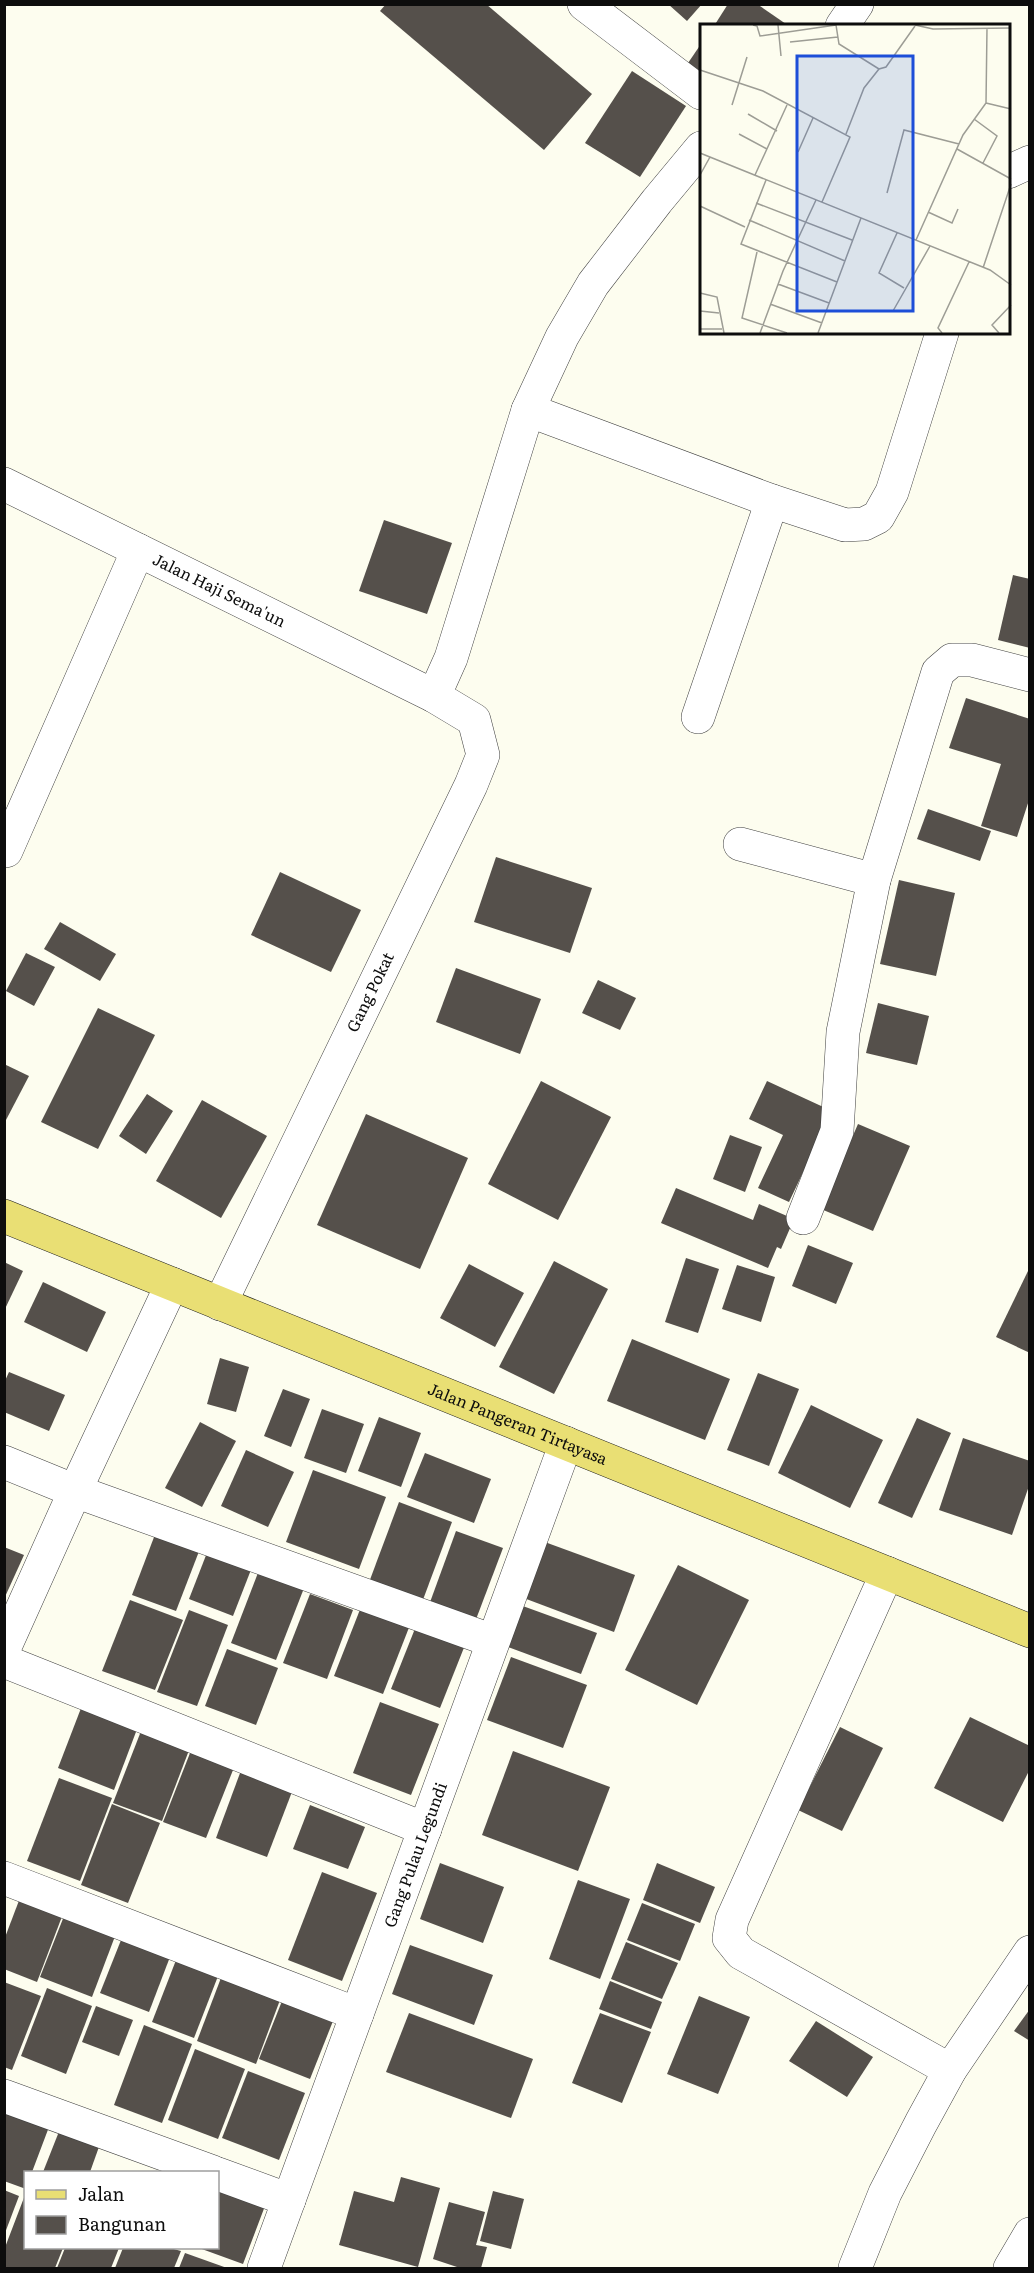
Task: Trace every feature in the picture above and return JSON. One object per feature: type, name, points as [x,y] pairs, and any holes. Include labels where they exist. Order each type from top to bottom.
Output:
[{"type":"main road","name":"Jalan Pangeran Tirtayasa","points":[[4,1216],[1029,1631]]},
{"type":"street","points":[[584,4],[700,92]]},
{"type":"street","points":[[843,24],[857,4]]},
{"type":"street","points":[[434,696],[451,658],[528,410],[562,337],[593,284],[700,149]]},
{"type":"street","points":[[1010,171],[1029,162]]},
{"type":"street","points":[[528,410],[772,501],[845,525],[864,524],[878,517],[892,492],[942,334]]},
{"type":"street","name":"Jalan Haji Sema'un","points":[[4,484],[434,696]]},
{"type":"street","points":[[699,717],[772,501]]},
{"type":"street","points":[[6,851],[138,550]]},
{"type":"street","points":[[803,1218],[837,1131],[843,1032],[874,880],[938,672],[952,660],[972,660],[1029,675]]},
{"type":"street","name":"Gang Pokat","points":[[220,1304],[471,785],[483,755],[474,720],[434,696]]},
{"type":"street","points":[[740,844],[874,880]]},
{"type":"street","points":[[4,1649],[172,1284]]},
{"type":"street","name":"Gang Pulau Legundi","points":[[264,2268],[566,1443]]},
{"type":"street","points":[[4,1462],[75,1491],[493,1641]]},
{"type":"street","points":[[887,1573],[732,1920],[729,1938],[741,1953],[950,2070]]},
{"type":"street","points":[[4,1661],[424,1829]]},
{"type":"street","points":[[4,1878],[357,2014]]},
{"type":"street","points":[[855,2268],[885,2193],[950,2070],[1029,1952]]},
{"type":"street","points":[[4,2096],[210,2171]]},
{"type":"street","points":[[219,2174],[289,2200]]},
{"type":"street","points":[[1010,2268],[1029,2234]]},
{"type":"building","points":[[386,4],[486,4],[592,94],[544,150],[380,11]]},
{"type":"building","points":[[668,4],[702,4],[687,21]]},
{"type":"building","points":[[728,4],[757,4],[786,24],[715,24]]},
{"type":"building","points":[[700,45],[700,71],[688,63]]},
{"type":"building","points":[[632,71],[686,106],[640,177],[585,143]]},
{"type":"building","points":[[384,520],[452,543],[427,614],[359,591]]},
{"type":"building","points":[[1013,575],[1030,579],[1030,648],[998,640]]},
{"type":"building","points":[[966,698],[1030,719],[1030,797],[1017,837],[981,826],[1001,764],[949,748]]},
{"type":"building","points":[[928,809],[991,831],[980,861],[917,839]]},
{"type":"building","points":[[496,857],[592,888],[570,953],[474,922]]},
{"type":"building","points":[[280,872],[361,910],[331,972],[251,935]]},
{"type":"building","points":[[899,880],[955,893],[936,976],[880,964]]},
{"type":"building","points":[[60,922],[116,954],[100,981],[44,949]]},
{"type":"building","points":[[26,953],[55,967],[34,1006],[6,991]]},
{"type":"building","points":[[456,968],[541,999],[520,1054],[436,1022]]},
{"type":"building","points":[[598,980],[636,998],[620,1030],[582,1013]]},
{"type":"building","points":[[878,1003],[929,1016],[917,1065],[866,1053]]},
{"type":"building","points":[[98,1008],[155,1035],[98,1149],[41,1122]]},
{"type":"building","points":[[4,1064],[29,1076],[6,1120],[4,1120]]},
{"type":"building","points":[[541,1081],[611,1117],[558,1220],[488,1184]]},
{"type":"building","points":[[767,1081],[832,1111],[789,1202],[758,1188],[783,1135],[749,1119]]},
{"type":"building","points":[[147,1094],[173,1111],[146,1154],[119,1136]]},
{"type":"building","points":[[202,1100],[267,1136],[221,1218],[156,1181]]},
{"type":"building","points":[[366,1114],[468,1158],[420,1269],[317,1225]]},
{"type":"building","points":[[858,1124],[910,1146],[873,1231],[821,1209]]},
{"type":"building","points":[[730,1135],[762,1147],[745,1192],[713,1179]]},
{"type":"building","points":[[676,1188],[753,1220],[759,1204],[794,1219],[781,1249],[777,1247],[768,1268],[661,1223]]},
{"type":"building","points":[[808,1245],[853,1263],[836,1304],[792,1286]]},
{"type":"building","points":[[686,1258],[719,1269],[698,1333],[665,1322]]},
{"type":"building","points":[[554,1261],[608,1289],[554,1394],[499,1367]]},
{"type":"building","points":[[4,1262],[23,1271],[4,1311]]},
{"type":"building","points":[[469,1264],[524,1293],[495,1347],[440,1318]]},
{"type":"building","points":[[737,1265],[775,1277],[761,1322],[722,1309]]},
{"type":"building","points":[[1030,1271],[1030,1353],[996,1337]]},
{"type":"building","points":[[43,1282],[106,1312],[87,1352],[24,1322]]},
{"type":"building","points":[[632,1339],[730,1379],[705,1440],[607,1401]]},
{"type":"building","points":[[220,1358],[249,1367],[236,1412],[207,1404]]},
{"type":"building","points":[[9,1372],[65,1395],[49,1431],[4,1412],[4,1383]]},
{"type":"building","points":[[758,1373],[799,1389],[769,1466],[727,1450]]},
{"type":"building","points":[[283,1389],[310,1399],[291,1447],[264,1436]]},
{"type":"building","points":[[811,1405],[883,1440],[850,1508],[778,1473]]},
{"type":"building","points":[[322,1409],[364,1424],[346,1473],[304,1458]]},
{"type":"building","points":[[379,1417],[421,1433],[401,1487],[358,1471]]},
{"type":"building","points":[[917,1418],[951,1433],[912,1518],[878,1503]]},
{"type":"building","points":[[200,1422],[236,1441],[202,1507],[165,1488]]},
{"type":"building","points":[[963,1438],[1030,1461],[1030,1483],[1012,1535],[939,1510]]},
{"type":"building","points":[[246,1450],[294,1472],[268,1527],[221,1506]]},
{"type":"building","points":[[425,1453],[491,1479],[474,1523],[407,1497]]},
{"type":"building","points":[[313,1470],[386,1497],[359,1569],[286,1542]]},
{"type":"building","points":[[399,1502],[452,1522],[421,1605],[368,1585]]},
{"type":"building","points":[[159,1524],[203,1541],[176,1611],[132,1595]]},
{"type":"building","points":[[456,1531],[503,1548],[475,1622],[429,1605]]},
{"type":"building","points":[[542,1541],[635,1575],[614,1632],[521,1597]]},
{"type":"building","points":[[210,1545],[254,1562],[233,1616],[189,1599]]},
{"type":"building","points":[[4,1547],[24,1555],[4,1599]]},
{"type":"building","points":[[261,1565],[306,1583],[276,1660],[231,1643]]},
{"type":"building","points":[[678,1565],[749,1600],[697,1705],[625,1670]]},
{"type":"building","points":[[310,1594],[353,1610],[327,1679],[283,1663]]},
{"type":"building","points":[[130,1600],[183,1620],[155,1690],[102,1671]]},
{"type":"building","points":[[520,1605],[597,1633],[581,1674],[505,1646]]},
{"type":"building","points":[[361,1607],[410,1625],[383,1694],[334,1676]]},
{"type":"building","points":[[189,1610],[228,1625],[197,1706],[157,1692]]},
{"type":"building","points":[[420,1616],[469,1635],[440,1708],[391,1689]]},
{"type":"building","points":[[227,1649],[278,1668],[256,1725],[205,1706]]},
{"type":"building","points":[[511,1657],[587,1685],[563,1748],[487,1720]]},
{"type":"building","points":[[380,1702],[439,1724],[411,1795],[353,1773]]},
{"type":"building","points":[[83,1703],[139,1724],[114,1790],[58,1768]]},
{"type":"building","points":[[970,1717],[1030,1746],[1030,1769],[1003,1822],[934,1788]]},
{"type":"building","points":[[143,1726],[191,1745],[162,1821],[113,1803]]},
{"type":"building","points":[[840,1727],[883,1748],[842,1831],[798,1810]]},
{"type":"building","points":[[192,1748],[235,1765],[206,1838],[163,1822]]},
{"type":"building","points":[[513,1751],[610,1787],[578,1871],[482,1835]]},
{"type":"building","points":[[243,1765],[295,1784],[267,1857],[216,1838]]},
{"type":"building","points":[[59,1778],[112,1798],[80,1881],[27,1861]]},
{"type":"building","points":[[112,1804],[160,1823],[128,1903],[81,1885]]},
{"type":"building","points":[[310,1805],[365,1827],[348,1869],[293,1849]]},
{"type":"building","points":[[440,1863],[504,1887],[483,1943],[420,1919]]},
{"type":"building","points":[[657,1863],[715,1887],[700,1923],[643,1900]]},
{"type":"building","points":[[322,1872],[377,1893],[342,1981],[288,1960]]},
{"type":"building","points":[[578,1880],[630,1899],[600,1979],[549,1959]]},
{"type":"building","points":[[23,1890],[66,1906],[37,1982],[4,1969],[4,1940]]},
{"type":"building","points":[[642,1903],[695,1924],[680,1961],[627,1940]]},
{"type":"building","points":[[66,1911],[117,1931],[92,1997],[40,1977]]},
{"type":"building","points":[[125,1930],[173,1949],[149,2012],[100,1993]]},
{"type":"building","points":[[626,1942],[678,1963],[662,1999],[611,1979]]},
{"type":"building","points":[[410,1945],[493,1975],[474,2025],[392,1994]]},
{"type":"building","points":[[178,1955],[220,1971],[194,2038],[152,2022]]},
{"type":"building","points":[[224,1970],[283,1992],[256,2064],[197,2041]]},
{"type":"building","points":[[610,1981],[662,2002],[651,2029],[599,2009]]},
{"type":"building","points":[[4,1982],[41,1996],[12,2070],[4,2067]]},
{"type":"building","points":[[47,1988],[92,2006],[66,2074],[21,2056]]},
{"type":"building","points":[[284,1996],[335,2016],[310,2079],[259,2059]]},
{"type":"building","points":[[699,1996],[750,2017],[718,2094],[667,2074]]},
{"type":"building","points":[[96,2006],[133,2020],[119,2056],[82,2042]]},
{"type":"building","points":[[1030,2009],[1030,2041],[1014,2031]]},
{"type":"building","points":[[409,2013],[533,2059],[511,2118],[386,2072]]},
{"type":"building","points":[[600,2013],[651,2032],[622,2103],[572,2083]]},
{"type":"building","points":[[816,2021],[873,2057],[847,2097],[789,2061]]},
{"type":"building","points":[[144,2025],[192,2044],[162,2123],[114,2105]]},
{"type":"building","points":[[195,2049],[245,2069],[218,2139],[168,2120]]},
{"type":"building","points":[[248,2071],[305,2093],[279,2160],[222,2138]]},
{"type":"building","points":[[4,2101],[52,2119],[32,2171],[24,2171],[24,2188],[4,2181]]},
{"type":"building","points":[[60,2129],[100,2144],[90,2171],[43,2171]]},
{"type":"building","points":[[401,2177],[440,2188],[418,2267],[339,2245],[354,2191],[394,2202]]},
{"type":"building","points":[[219,2179],[268,2198],[243,2264],[202,2249],[219,2249]]},
{"type":"building","points":[[4,2190],[19,2196],[5,2233],[4,2233]]},
{"type":"building","points":[[493,2191],[524,2199],[511,2249],[480,2241]]},
{"type":"building","points":[[24,2198],[24,2249],[63,2249],[55,2268],[4,2268],[4,2250]]},
{"type":"building","points":[[449,2202],[485,2212],[476,2245],[487,2247],[481,2268],[460,2268],[433,2259]]},
{"type":"building","points":[[65,2249],[119,2249],[111,2268],[57,2268]]},
{"type":"building","points":[[123,2249],[181,2251],[174,2268],[115,2268]]},
{"type":"building","points":[[185,2253],[227,2268],[179,2268]]}]
